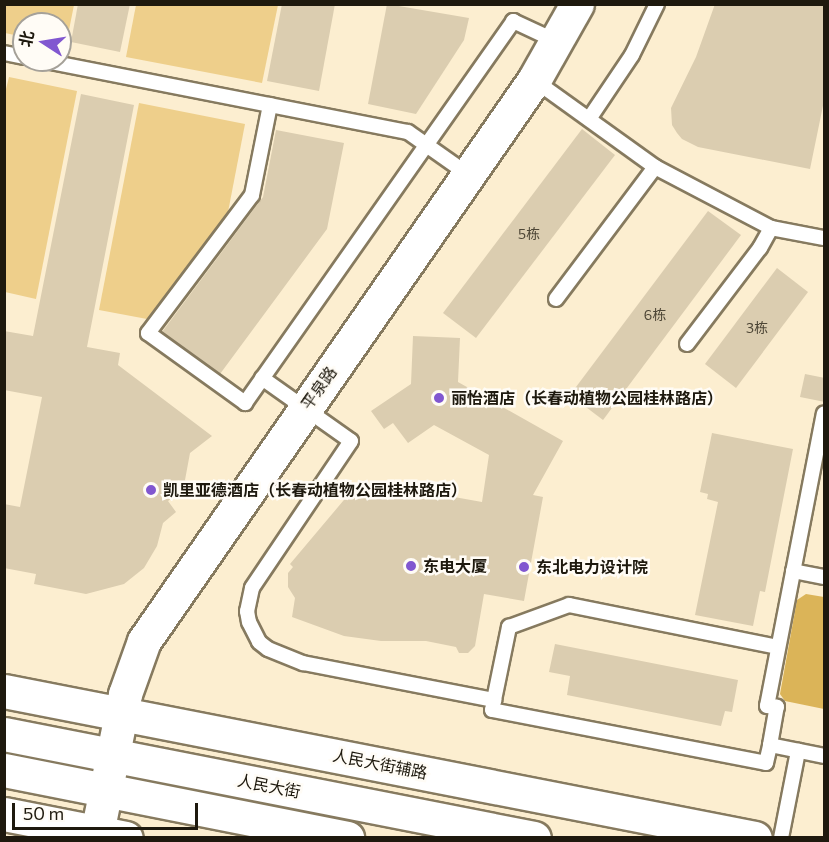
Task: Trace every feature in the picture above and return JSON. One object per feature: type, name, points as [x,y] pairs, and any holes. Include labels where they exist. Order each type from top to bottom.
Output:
[{"type":"main road","name":"平泉路","points":[[106,836],[105,790],[120,713],[144,641],[534,80],[577,4]]},
{"type":"main road","name":"人民大街辅路","points":[[4,691],[755,837]]},
{"type":"main road","name":"人民大街","points":[[4,734],[534,837]]},
{"type":"main road","points":[[4,770],[347,837]]},
{"type":"main road","points":[[4,814],[106,836]]},
{"type":"lane","points":[[589,119],[632,55],[657,4]]},
{"type":"lane","points":[[270,105],[252,195],[148,333],[244,403],[513,21],[557,42]]},
{"type":"lane","points":[[72,66],[408,132],[469,175]]},
{"type":"lane","points":[[534,80],[655,166],[771,228],[825,238]]},
{"type":"lane","points":[[556,299],[655,166]]},
{"type":"lane","points":[[687,344],[760,248],[771,228]]},
{"type":"lane","points":[[262,378],[351,441],[255,581],[247,611],[253,633],[268,649],[303,663],[494,700]]},
{"type":"lane","points":[[778,646],[569,605],[508,627],[492,710],[766,763],[777,707],[767,705],[825,413]]},
{"type":"lane","points":[[793,571],[825,577]]},
{"type":"lane","points":[[770,745],[825,756]]},
{"type":"lane","points":[[781,837],[798,751]]},
{"type":"shaded area","points":[[4,5],[74,5],[72,15],[72,12],[12,12],[12,34],[5,33]]},
{"type":"shaded area","points":[[136,5],[278,5],[262,83],[126,57]]},
{"type":"shaded area","points":[[9,77],[77,91],[36,299],[5,292],[4,97]]},
{"type":"shaded area","points":[[139,103],[245,124],[228,212],[147,319],[99,310]]},
{"type":"shaded area","points":[[806,594],[824,597],[824,709],[785,701],[780,694],[797,600]]},
{"type":"building","points":[[78,4],[130,4],[120,52],[72,42]]},
{"type":"building","points":[[282,4],[335,4],[319,91],[267,81]]},
{"type":"building","points":[[387,4],[469,18],[464,40],[416,114],[368,104]]},
{"type":"building","points":[[715,4],[825,4],[825,96],[810,169],[698,147],[682,139],[672,125],[671,108],[696,57]]},
{"type":"building","points":[[81,94],[134,105],[87,347],[120,353],[118,365],[212,436],[190,453],[185,480],[189,486],[168,501],[176,512],[163,523],[157,546],[144,568],[124,584],[86,594],[34,584],[36,574],[4,568],[4,504],[20,507],[42,397],[4,390],[4,331],[33,336]]},
{"type":"building","points":[[582,129],[615,155],[476,338],[443,313]]},
{"type":"building","points":[[276,130],[344,143],[327,229],[220,374],[162,332],[263,197]]},
{"type":"building","points":[[708,211],[741,235],[603,420],[570,395]]},
{"type":"building","points":[[777,268],[808,292],[736,388],[705,364]]},
{"type":"building","name":"东电大厦","points":[[413,336],[460,338],[458,382],[563,441],[533,495],[543,497],[524,601],[484,594],[475,646],[468,653],[459,653],[456,647],[426,641],[381,641],[344,636],[292,617],[295,598],[288,587],[288,573],[293,567],[290,564],[354,488],[358,491],[364,483],[376,483],[482,502],[489,455],[434,425],[408,443],[393,423],[384,429],[371,411],[411,384]]},
{"type":"building","points":[[805,374],[825,378],[825,402],[800,397]]},
{"type":"building","points":[[712,433],[793,449],[765,592],[760,591],[753,626],[695,615],[718,502],[707,499],[708,494],[700,492]]},
{"type":"building","points":[[555,644],[738,680],[732,712],[725,711],[721,726],[567,695],[570,676],[549,672]]},
{"type":"place","name":"丽怡酒店（长春动植物公园桂林路店）","points":[[439,398]]},
{"type":"place","name":"凯里亚德酒店（长春动植物公园桂林路店）","points":[[151,490]]},
{"type":"place","name":"东电大厦","points":[[411,566]]},
{"type":"place","name":"东北电力设计院","points":[[524,567]]}]
